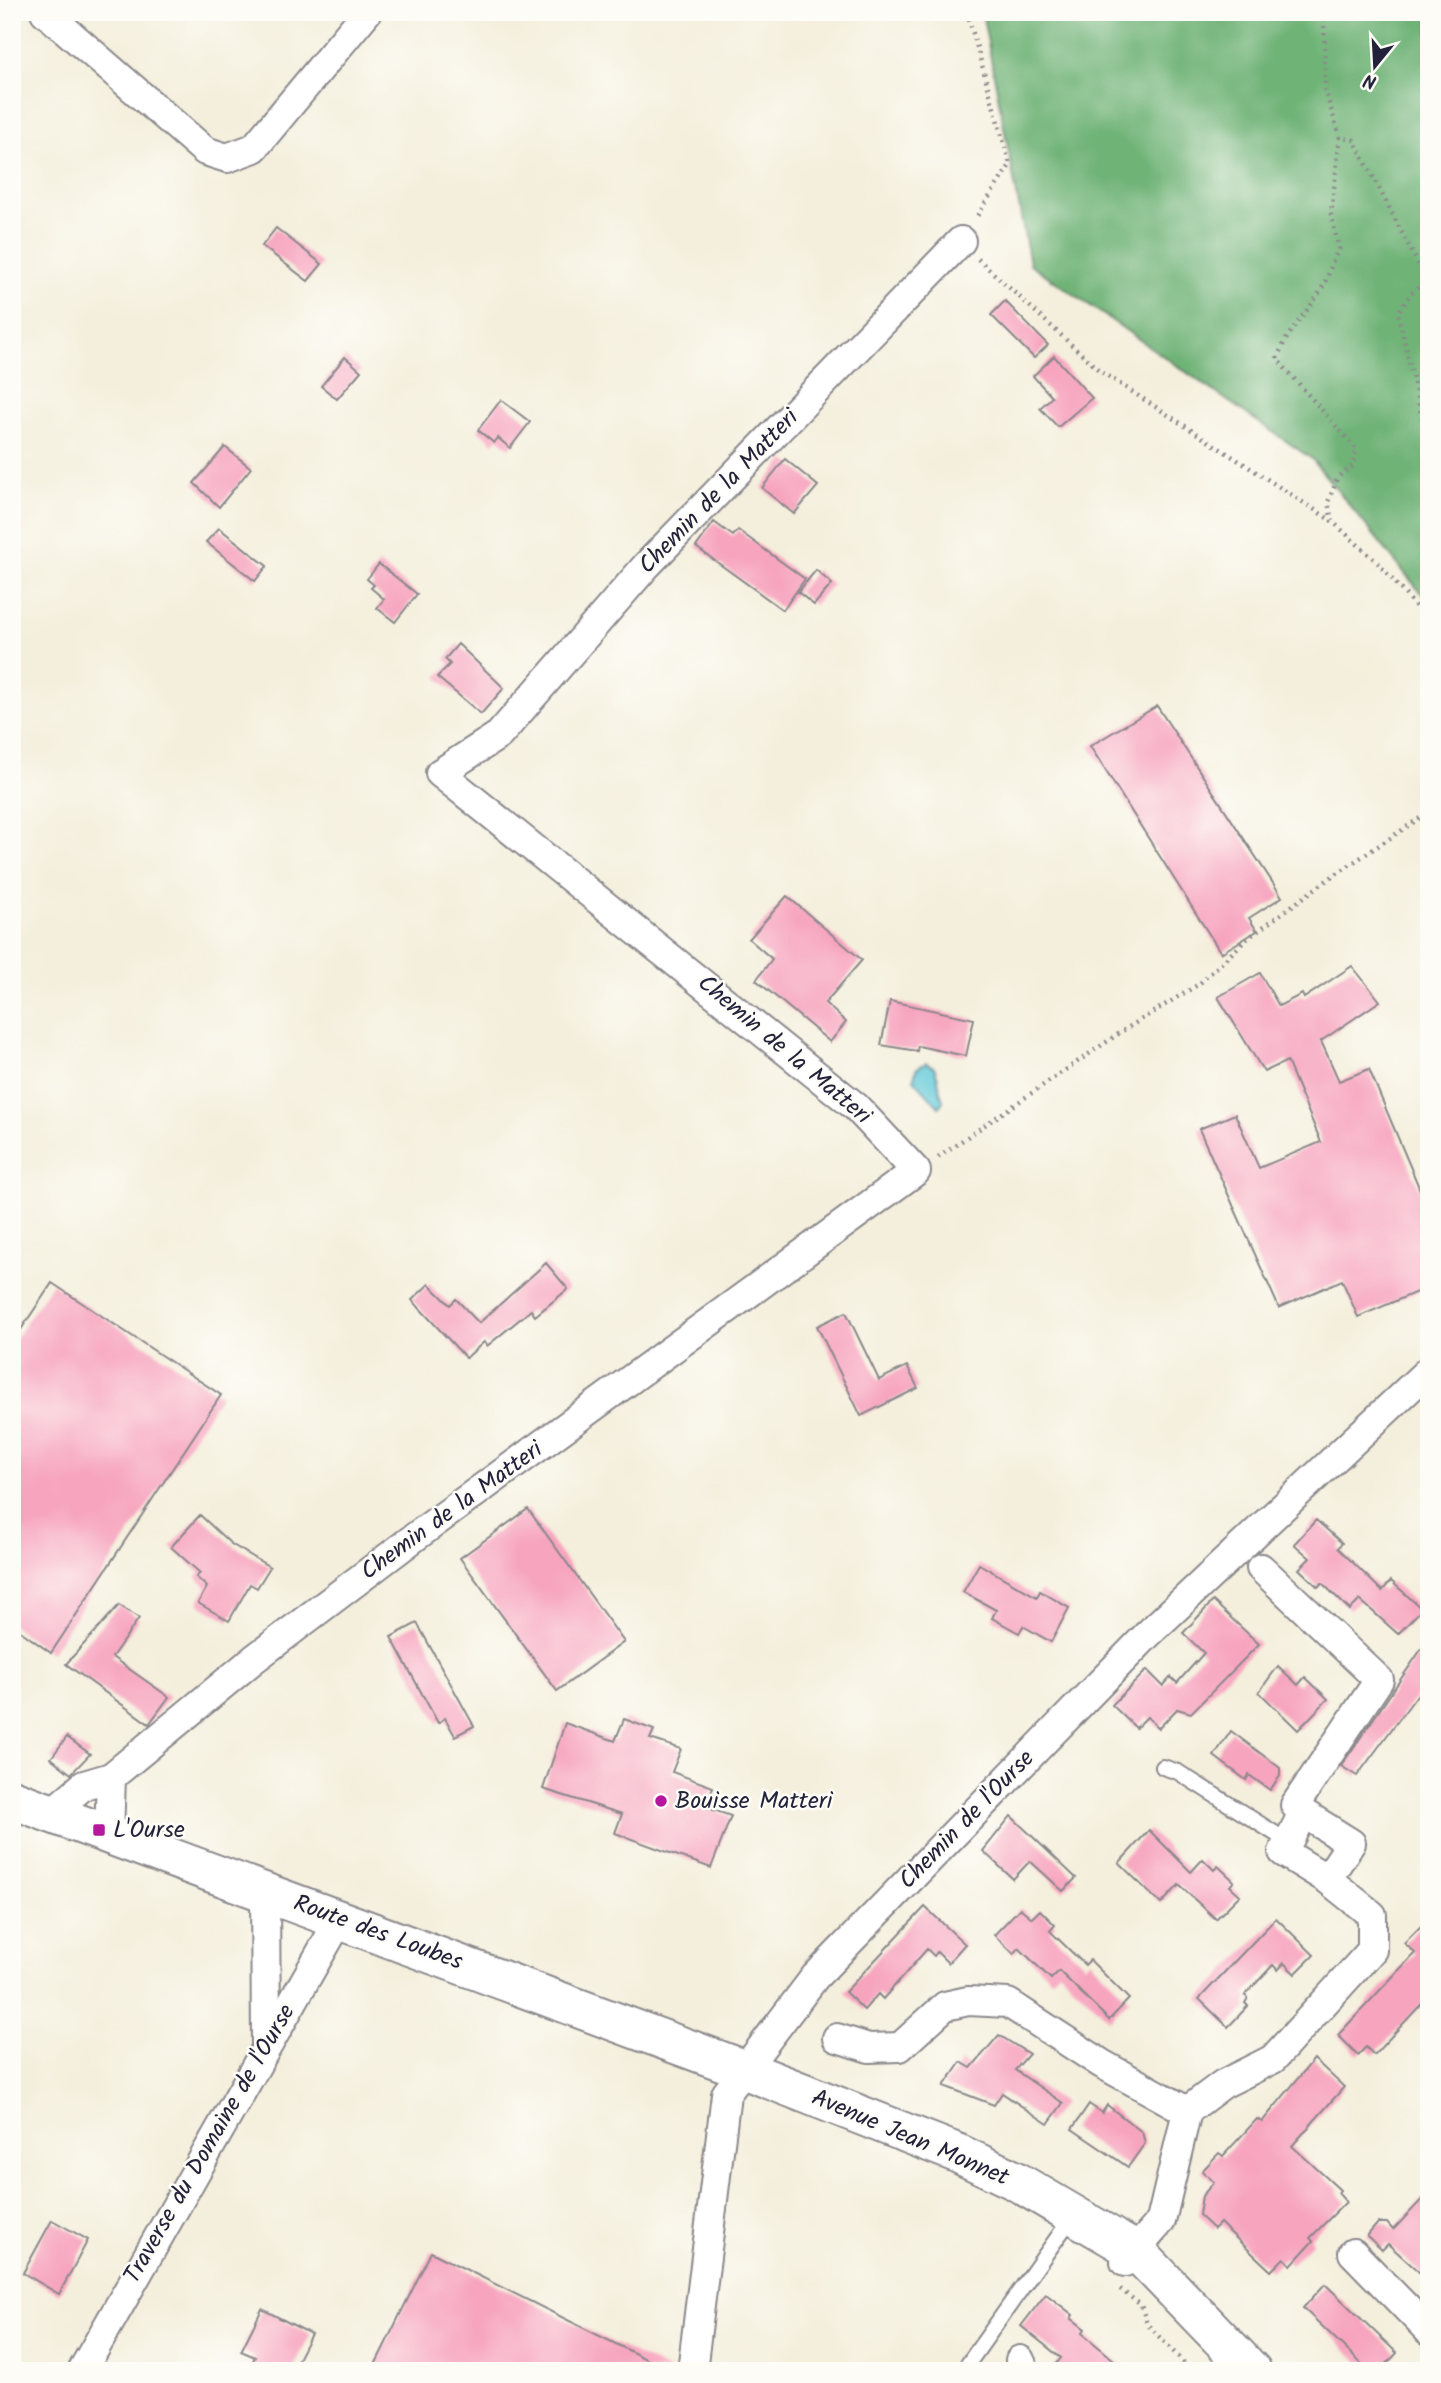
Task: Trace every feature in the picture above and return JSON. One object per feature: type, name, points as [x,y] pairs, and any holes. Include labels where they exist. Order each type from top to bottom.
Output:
[{"type":"main road","name":"Route des Loubes","points":[[12,1799],[743,2069]]},
{"type":"main road","name":"Avenue Jean Monnet","points":[[743,2069],[957,2154],[1016,2181],[1072,2217],[1233,2371]]},
{"type":"main road","name":"Avenue Jean Monnet","points":[[1125,2266],[1252,2371]]},
{"type":"street","points":[[45,12],[205,151],[227,158],[254,148],[367,12]]},
{"type":"street","name":"Chemin de la Matteri","points":[[51,1813],[84,1785],[111,1777],[254,1659],[415,1537],[916,1171],[856,1107],[440,773],[499,735],[646,566],[961,241]]},
{"type":"street","name":"Chemin de l'Ourse","points":[[692,2371],[726,2094],[743,2069],[815,1977],[1139,1644],[1429,1370]]},
{"type":"street","points":[[1261,1568],[1379,1680],[1295,1805],[1303,1813],[1351,1843],[1327,1879]]},
{"type":"street","points":[[109,1835],[111,1777]]},
{"type":"street","points":[[1125,2266],[1161,2221],[1187,2111],[1223,2084],[1273,2059],[1372,1950],[1372,1915],[1327,1879],[1283,1852],[1303,1813]]},
{"type":"street","points":[[265,1891],[265,2044]]},
{"type":"street","name":"Traverse du Domaine de l'Ourse","points":[[82,2371],[265,2044],[340,1919]]},
{"type":"street","points":[[837,2038],[869,2048],[900,2047],[945,2006],[968,2001],[1008,2003],[1102,2064],[1187,2111]]},
{"type":"street","points":[[1353,2253],[1429,2331]]},
{"type":"lane","points":[[1163,1767],[1200,1786],[1287,1841]]},
{"type":"lane","points":[[963,2371],[1072,2217]]},
{"type":"path","points":[[967,12],[1010,165],[961,241],[1100,370],[1332,521],[1378,563],[1429,622]]},
{"type":"path","points":[[1324,12],[1325,90],[1340,137],[1331,214],[1339,249],[1329,265],[1326,279],[1296,321],[1278,359],[1356,449],[1353,466],[1339,477],[1328,502],[1332,521]]},
{"type":"path","points":[[1340,137],[1354,140],[1428,283],[1410,293],[1398,313],[1429,449]]},
{"type":"path","points":[[916,1171],[1124,1030],[1199,984],[1248,938],[1330,878],[1414,825],[1429,812]]},
{"type":"path","points":[[1125,2266],[1147,2324],[1192,2371]]},
{"type":"green space","points":[[982,12],[1429,12],[1429,603],[1312,459],[1030,264]]},
{"type":"water","points":[[926,1063],[934,1067],[937,1075],[943,1101],[939,1107],[914,1079],[916,1069]]},
{"type":"building","points":[[276,228],[322,264],[308,281],[262,246]]},
{"type":"building","points":[[1005,301],[1048,345],[1034,358],[991,315]]},
{"type":"building","points":[[1054,356],[1092,398],[1058,427],[1040,408],[1052,397],[1033,376]]},
{"type":"building","points":[[345,357],[361,371],[337,399],[321,386]]},
{"type":"building","points":[[501,400],[530,422],[510,448],[498,438],[494,443],[478,430]]},
{"type":"building","points":[[225,447],[251,468],[219,507],[194,483]]},
{"type":"building","points":[[785,459],[818,486],[794,514],[762,488]]},
{"type":"building","points":[[714,522],[733,536],[738,530],[805,579],[783,610],[696,547]]},
{"type":"building","points":[[219,528],[267,566],[255,581],[206,542]]},
{"type":"building","points":[[379,564],[417,594],[395,622],[377,608],[384,599],[371,588],[374,585],[367,579]]},
{"type":"building","points":[[816,570],[832,584],[814,605],[798,592]]},
{"type":"building","points":[[458,644],[504,688],[481,714],[437,677],[450,664],[445,659]]},
{"type":"building","points":[[1157,706],[1282,897],[1249,918],[1257,931],[1221,953],[1090,746]]},
{"type":"building","points":[[787,896],[862,960],[825,1003],[846,1022],[830,1042],[756,980],[772,959],[749,939]]},
{"type":"building","points":[[1352,966],[1380,1001],[1321,1041],[1339,1081],[1369,1069],[1429,1211],[1429,1275],[1420,1278],[1424,1289],[1358,1317],[1342,1280],[1279,1308],[1199,1129],[1235,1114],[1259,1168],[1321,1142],[1287,1061],[1264,1072],[1218,997],[1260,973],[1279,1006],[1302,994],[1304,998]]},
{"type":"building","points":[[890,1001],[974,1019],[966,1056],[918,1046],[917,1051],[881,1045]]},
{"type":"building","points":[[546,1263],[568,1289],[535,1316],[531,1310],[487,1346],[484,1342],[466,1358],[412,1300],[429,1284],[450,1305],[456,1299],[479,1323]]},
{"type":"building","points":[[52,1283],[221,1395],[51,1653],[12,1625],[12,1343]]},
{"type":"building","points":[[846,1312],[879,1380],[907,1366],[918,1388],[861,1416],[817,1326]]},
{"type":"building","points":[[528,1509],[624,1642],[557,1691],[460,1558]]},
{"type":"building","points":[[200,1515],[231,1544],[270,1567],[257,1588],[250,1584],[229,1621],[198,1603],[207,1587],[196,1577],[200,1573],[171,1547]]},
{"type":"building","points":[[1316,1520],[1342,1543],[1338,1548],[1382,1591],[1391,1581],[1422,1609],[1398,1634],[1360,1600],[1350,1610],[1322,1583],[1318,1587],[1299,1569],[1310,1558],[1294,1544]]},
{"type":"building","points":[[979,1564],[1037,1597],[1040,1591],[1069,1608],[1051,1642],[1023,1626],[1019,1633],[992,1618],[996,1610],[963,1592]]},
{"type":"building","points":[[1213,1601],[1259,1644],[1191,1713],[1177,1709],[1159,1728],[1147,1717],[1136,1728],[1112,1705],[1147,1670],[1163,1686],[1171,1677],[1177,1683],[1204,1653],[1183,1633]]},
{"type":"building","points":[[119,1605],[139,1618],[112,1657],[169,1697],[149,1724],[66,1664]]},
{"type":"building","points":[[417,1623],[474,1726],[455,1736],[445,1718],[438,1723],[391,1637]]},
{"type":"building","points":[[1429,1638],[1429,1679],[1357,1776],[1341,1766]]},
{"type":"building","points":[[1278,1666],[1298,1685],[1305,1677],[1328,1699],[1298,1730],[1259,1692]]},
{"type":"building","points":[[624,1719],[654,1730],[650,1739],[681,1749],[672,1772],[713,1787],[705,1807],[731,1816],[711,1868],[615,1833],[622,1814],[543,1789],[565,1723],[615,1741]]},
{"type":"building","points":[[1231,1731],[1280,1768],[1280,1776],[1270,1790],[1249,1775],[1246,1780],[1214,1756]]},
{"type":"building","points":[[67,1737],[90,1754],[71,1774],[51,1758]]},
{"type":"building","points":[[1011,1816],[1076,1878],[1063,1891],[1030,1861],[1013,1879],[983,1851]]},
{"type":"building","points":[[1149,1830],[1191,1872],[1203,1859],[1214,1870],[1218,1866],[1234,1881],[1230,1886],[1240,1895],[1216,1919],[1179,1885],[1161,1904],[1119,1863]]},
{"type":"building","points":[[925,1907],[965,1944],[948,1963],[937,1952],[934,1956],[927,1949],[883,1999],[878,1994],[864,2010],[845,1992]]},
{"type":"building","points":[[1020,1908],[1032,1918],[1040,1910],[1055,1925],[1050,1931],[1085,1965],[1090,1960],[1129,1999],[1109,2020],[1059,1971],[1051,1979],[1019,1948],[1014,1954],[994,1935]]},
{"type":"building","points":[[1276,1918],[1314,1955],[1295,1974],[1284,1963],[1278,1970],[1273,1965],[1245,1995],[1248,1998],[1245,2003],[1248,2006],[1228,2027],[1199,1999]]},
{"type":"building","points":[[1429,1918],[1429,1996],[1374,2055],[1366,2047],[1358,2055],[1338,2035],[1415,1953],[1404,1943]]},
{"type":"building","points":[[999,2035],[1029,2054],[1015,2070],[1063,2103],[1048,2124],[1002,2093],[994,2105],[944,2086],[961,2062],[971,2068]]},
{"type":"building","points":[[1314,2059],[1344,2087],[1292,2146],[1340,2190],[1338,2193],[1346,2202],[1310,2238],[1313,2241],[1291,2265],[1284,2258],[1271,2271],[1220,2223],[1214,2229],[1199,2215],[1202,2196],[1214,2182],[1202,2171],[1219,2153],[1223,2156],[1257,2119],[1262,2122]]},
{"type":"building","points":[[1089,2104],[1102,2113],[1107,2105],[1142,2132],[1145,2143],[1128,2167],[1072,2129]]},
{"type":"building","points":[[1429,2192],[1429,2281],[1388,2244],[1382,2250],[1367,2236],[1378,2223],[1387,2223],[1393,2230]]},
{"type":"building","points":[[52,2220],[88,2240],[59,2294],[23,2273]]},
{"type":"building","points":[[431,2252],[670,2371],[372,2371]]},
{"type":"building","points":[[1325,2284],[1397,2353],[1380,2371],[1369,2371],[1303,2308]]},
{"type":"building","points":[[1046,2294],[1073,2315],[1071,2318],[1085,2329],[1082,2333],[1127,2371],[1051,2371],[1061,2358],[1021,2326]]},
{"type":"building","points":[[262,2309],[311,2334],[292,2371],[248,2371],[255,2357],[241,2351]]},
{"type":"place","name":"Bouisse Matteri","points":[[661,1801]]},
{"type":"place","name":"L'Ourse","points":[[99,1830]]}]
